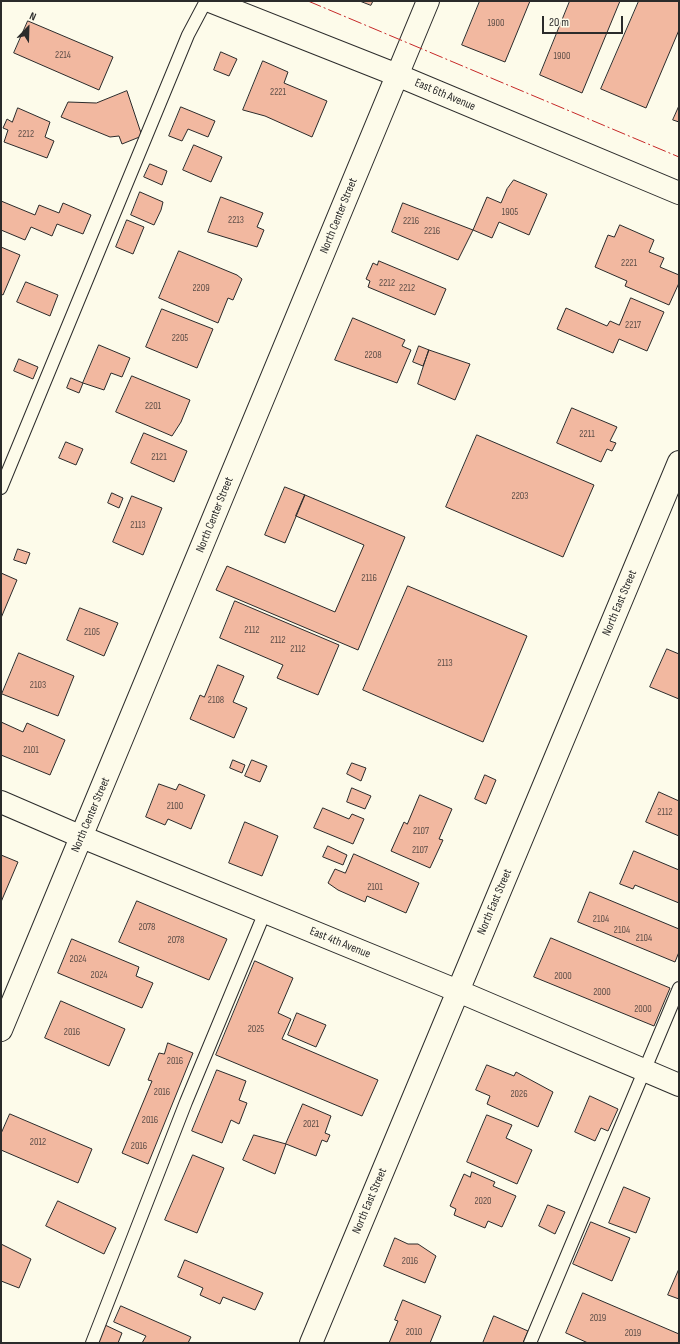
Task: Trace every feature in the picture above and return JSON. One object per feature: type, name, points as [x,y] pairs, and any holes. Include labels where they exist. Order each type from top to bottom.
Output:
[{"type":"street","name":"East 6th Avenue","points":[[210,1],[397,75],[679,193]]},
{"type":"street","name":"North Center Street","points":[[1,1030],[428,1]]},
{"type":"street","name":"North East Street","points":[[311,1343],[679,462]]},
{"type":"street","name":"East 4th Avenue","points":[[1,802],[82,837],[458,992],[679,1086]]},
{"type":"lane","points":[[1,488],[188,35],[206,1]]},
{"type":"lane","points":[[92,1343],[186,1102],[265,912]]},
{"type":"lane","points":[[530,1343],[679,988]]},
{"type":"building","points":[[360,1],[373,1],[371,5]]},
{"type":"building","points":[[480,1],[530,1],[505,62],[462,45]]},
{"type":"building","points":[[570,1],[620,1],[582,93],[540,75]]},
{"type":"building","points":[[639,1],[679,1],[679,30],[646,108],[601,89]]},
{"type":"building","points":[[28,21],[113,57],[99,90],[14,53]]},
{"type":"building","points":[[221,52],[237,59],[229,76],[214,70]]},
{"type":"building","points":[[263,61],[288,72],[284,83],[327,101],[312,137],[265,116],[243,110]]},
{"type":"building","points":[[127,91],[142,136],[122,144],[119,136],[110,137],[61,117],[68,102],[96,103]]},
{"type":"building","points":[[679,106],[679,122],[673,120]]},
{"type":"building","points":[[181,107],[215,121],[208,137],[188,129],[182,141],[169,136]]},
{"type":"building","points":[[18,108],[50,122],[45,137],[54,141],[47,158],[4,142],[8,130],[3,128],[7,119],[12,122]]},
{"type":"building","points":[[194,145],[222,157],[211,182],[183,170]]},
{"type":"building","points":[[150,164],[167,171],[162,185],[144,177]]},
{"type":"building","points":[[514,180],[547,194],[529,235],[499,222],[492,238],[473,230],[487,197],[501,203],[507,189]]},
{"type":"building","points":[[140,192],[163,202],[154,225],[131,215]]},
{"type":"building","points":[[221,197],[263,213],[257,227],[264,230],[257,247],[208,232]]},
{"type":"building","points":[[1,201],[35,215],[39,205],[59,213],[63,203],[91,215],[83,234],[57,224],[52,236],[31,227],[25,240],[1,230]]},
{"type":"building","points":[[403,203],[473,230],[458,260],[392,232]]},
{"type":"building","points":[[127,220],[144,227],[133,254],[116,247]]},
{"type":"building","points":[[620,225],[654,240],[649,252],[664,258],[660,267],[679,275],[679,283],[669,305],[625,286],[627,281],[595,267],[608,235],[614,237]]},
{"type":"building","points":[[1,247],[20,255],[3,295],[1,294]]},
{"type":"building","points":[[179,251],[237,275],[242,279],[233,300],[228,298],[218,323],[159,298]]},
{"type":"building","points":[[379,261],[446,289],[435,315],[368,287],[370,281],[366,279],[373,263],[377,265]]},
{"type":"building","points":[[26,282],[58,295],[50,316],[17,302]]},
{"type":"building","points":[[631,298],[664,312],[647,351],[619,339],[613,353],[557,329],[566,308],[607,326],[610,321],[619,325]]},
{"type":"building","points":[[162,309],[213,329],[197,368],[146,347]]},
{"type":"building","points":[[353,318],[405,340],[402,346],[411,350],[397,383],[335,360]]},
{"type":"building","points":[[99,345],[130,358],[122,377],[111,373],[104,390],[83,383]]},
{"type":"building","points":[[419,346],[429,350],[423,366],[413,362]]},
{"type":"building","points":[[429,350],[470,364],[455,400],[418,384]]},
{"type":"building","points":[[19,359],[38,367],[33,379],[14,371]]},
{"type":"building","points":[[132,376],[190,400],[181,422],[172,436],[116,412]]},
{"type":"building","points":[[71,378],[83,383],[79,393],[67,388]]},
{"type":"building","points":[[572,408],[617,427],[610,441],[616,443],[612,451],[607,449],[601,462],[557,443]]},
{"type":"building","points":[[144,433],[187,451],[174,482],[131,463]]},
{"type":"building","points":[[477,435],[594,485],[563,557],[446,507]]},
{"type":"building","points":[[66,442],[83,449],[76,465],[59,458]]},
{"type":"building","points":[[285,487],[305,495],[285,543],[265,535]]},
{"type":"building","points":[[112,493],[123,498],[119,508],[108,503]]},
{"type":"building","points":[[305,495],[405,537],[358,650],[216,590],[227,566],[335,612],[364,545],[296,516]]},
{"type":"building","points":[[132,496],[162,508],[143,555],[113,542]]},
{"type":"building","points":[[18,549],[30,553],[26,564],[14,560]]},
{"type":"building","points":[[1,573],[17,580],[1,618]]},
{"type":"building","points":[[408,586],[527,636],[483,742],[363,690]]},
{"type":"building","points":[[235,601],[339,645],[318,695],[277,678],[283,665],[220,638]]},
{"type":"building","points":[[80,608],[118,623],[104,656],[67,640]]},
{"type":"building","points":[[667,649],[679,654],[679,699],[650,687]]},
{"type":"building","points":[[19,653],[74,676],[58,716],[2,694]]},
{"type":"building","points":[[218,665],[244,676],[233,702],[247,708],[234,738],[190,719],[200,695],[204,697]]},
{"type":"building","points":[[1,722],[23,732],[27,723],[65,740],[50,775],[1,755]]},
{"type":"building","points":[[233,760],[245,765],[242,773],[230,768]]},
{"type":"building","points":[[252,760],[267,766],[260,782],[245,776]]},
{"type":"building","points":[[352,763],[366,768],[361,781],[347,774]]},
{"type":"building","points":[[485,775],[496,780],[486,804],[475,799]]},
{"type":"building","points":[[159,784],[176,790],[179,784],[205,795],[191,829],[168,819],[165,825],[146,817]]},
{"type":"building","points":[[352,788],[371,796],[365,809],[347,802]]},
{"type":"building","points":[[659,792],[679,801],[679,836],[646,822]]},
{"type":"building","points":[[420,795],[452,809],[439,839],[443,840],[430,868],[391,851],[404,822],[407,824]]},
{"type":"building","points":[[323,808],[349,819],[352,814],[364,819],[353,844],[314,828]]},
{"type":"building","points":[[245,822],[278,836],[262,876],[229,863]]},
{"type":"building","points":[[328,846],[347,855],[343,865],[323,857]]},
{"type":"building","points":[[634,851],[679,870],[679,903],[635,885],[633,889],[620,884]]},
{"type":"building","points":[[354,854],[419,883],[406,913],[367,896],[365,902],[338,890],[328,883],[335,869],[345,873]]},
{"type":"building","points":[[1,855],[18,862],[1,902]]},
{"type":"building","points":[[590,892],[679,929],[679,952],[675,962],[578,922]]},
{"type":"building","points":[[137,901],[227,939],[209,980],[119,942]]},
{"type":"building","points":[[551,938],[670,988],[654,1026],[534,977]]},
{"type":"building","points":[[72,939],[139,967],[136,976],[153,983],[142,1008],[58,973]]},
{"type":"building","points":[[255,961],[293,978],[278,1013],[291,1019],[282,1039],[378,1080],[362,1116],[216,1055]]},
{"type":"building","points":[[61,1001],[125,1029],[109,1066],[45,1038]]},
{"type":"building","points":[[297,1013],[326,1025],[316,1047],[288,1035]]},
{"type":"building","points":[[168,1043],[193,1053],[148,1164],[122,1153],[152,1081],[148,1080],[159,1053],[164,1054]]},
{"type":"building","points":[[487,1065],[514,1076],[516,1072],[553,1092],[538,1127],[487,1104],[490,1096],[476,1090]]},
{"type":"building","points":[[217,1070],[246,1081],[239,1100],[247,1103],[239,1124],[231,1120],[222,1143],[192,1131]]},
{"type":"building","points":[[590,1096],[618,1109],[608,1131],[601,1128],[595,1141],[575,1132]]},
{"type":"building","points":[[303,1104],[331,1116],[325,1133],[330,1135],[327,1142],[322,1140],[316,1156],[286,1144]]},
{"type":"building","points":[[10,1114],[92,1149],[78,1183],[1,1150],[1,1134]]},
{"type":"building","points":[[487,1115],[512,1125],[506,1138],[532,1150],[517,1184],[467,1162]]},
{"type":"building","points":[[254,1135],[286,1144],[275,1174],[243,1160]]},
{"type":"building","points":[[193,1155],[224,1168],[197,1233],[165,1220]]},
{"type":"building","points":[[472,1172],[495,1182],[493,1186],[516,1196],[502,1227],[488,1221],[485,1228],[454,1215],[456,1209],[450,1206],[464,1174],[470,1177]]},
{"type":"building","points":[[624,1187],[650,1198],[636,1233],[609,1223]]},
{"type":"building","points":[[58,1201],[116,1228],[104,1254],[46,1226]]},
{"type":"building","points":[[548,1205],[565,1212],[555,1234],[539,1226]]},
{"type":"building","points":[[591,1222],[630,1238],[612,1281],[573,1264]]},
{"type":"building","points":[[395,1238],[408,1244],[418,1244],[436,1256],[425,1283],[384,1266]]},
{"type":"building","points":[[1,1244],[31,1259],[19,1288],[1,1281]]},
{"type":"building","points":[[185,1260],[263,1293],[255,1310],[223,1297],[220,1304],[200,1295],[203,1288],[178,1277]]},
{"type":"building","points":[[679,1269],[679,1299],[668,1295]]},
{"type":"building","points":[[583,1293],[679,1334],[679,1343],[588,1343],[566,1333]]},
{"type":"building","points":[[403,1300],[441,1316],[430,1343],[389,1343],[398,1321],[395,1320]]},
{"type":"building","points":[[121,1306],[191,1337],[188,1343],[142,1343],[146,1336],[114,1322]]},
{"type":"building","points":[[494,1316],[528,1331],[523,1343],[483,1343]]},
{"type":"building","points":[[105,1325],[122,1333],[118,1343],[97,1343]]},
{"type":"power","points":[[308,1],[679,157]]}]
